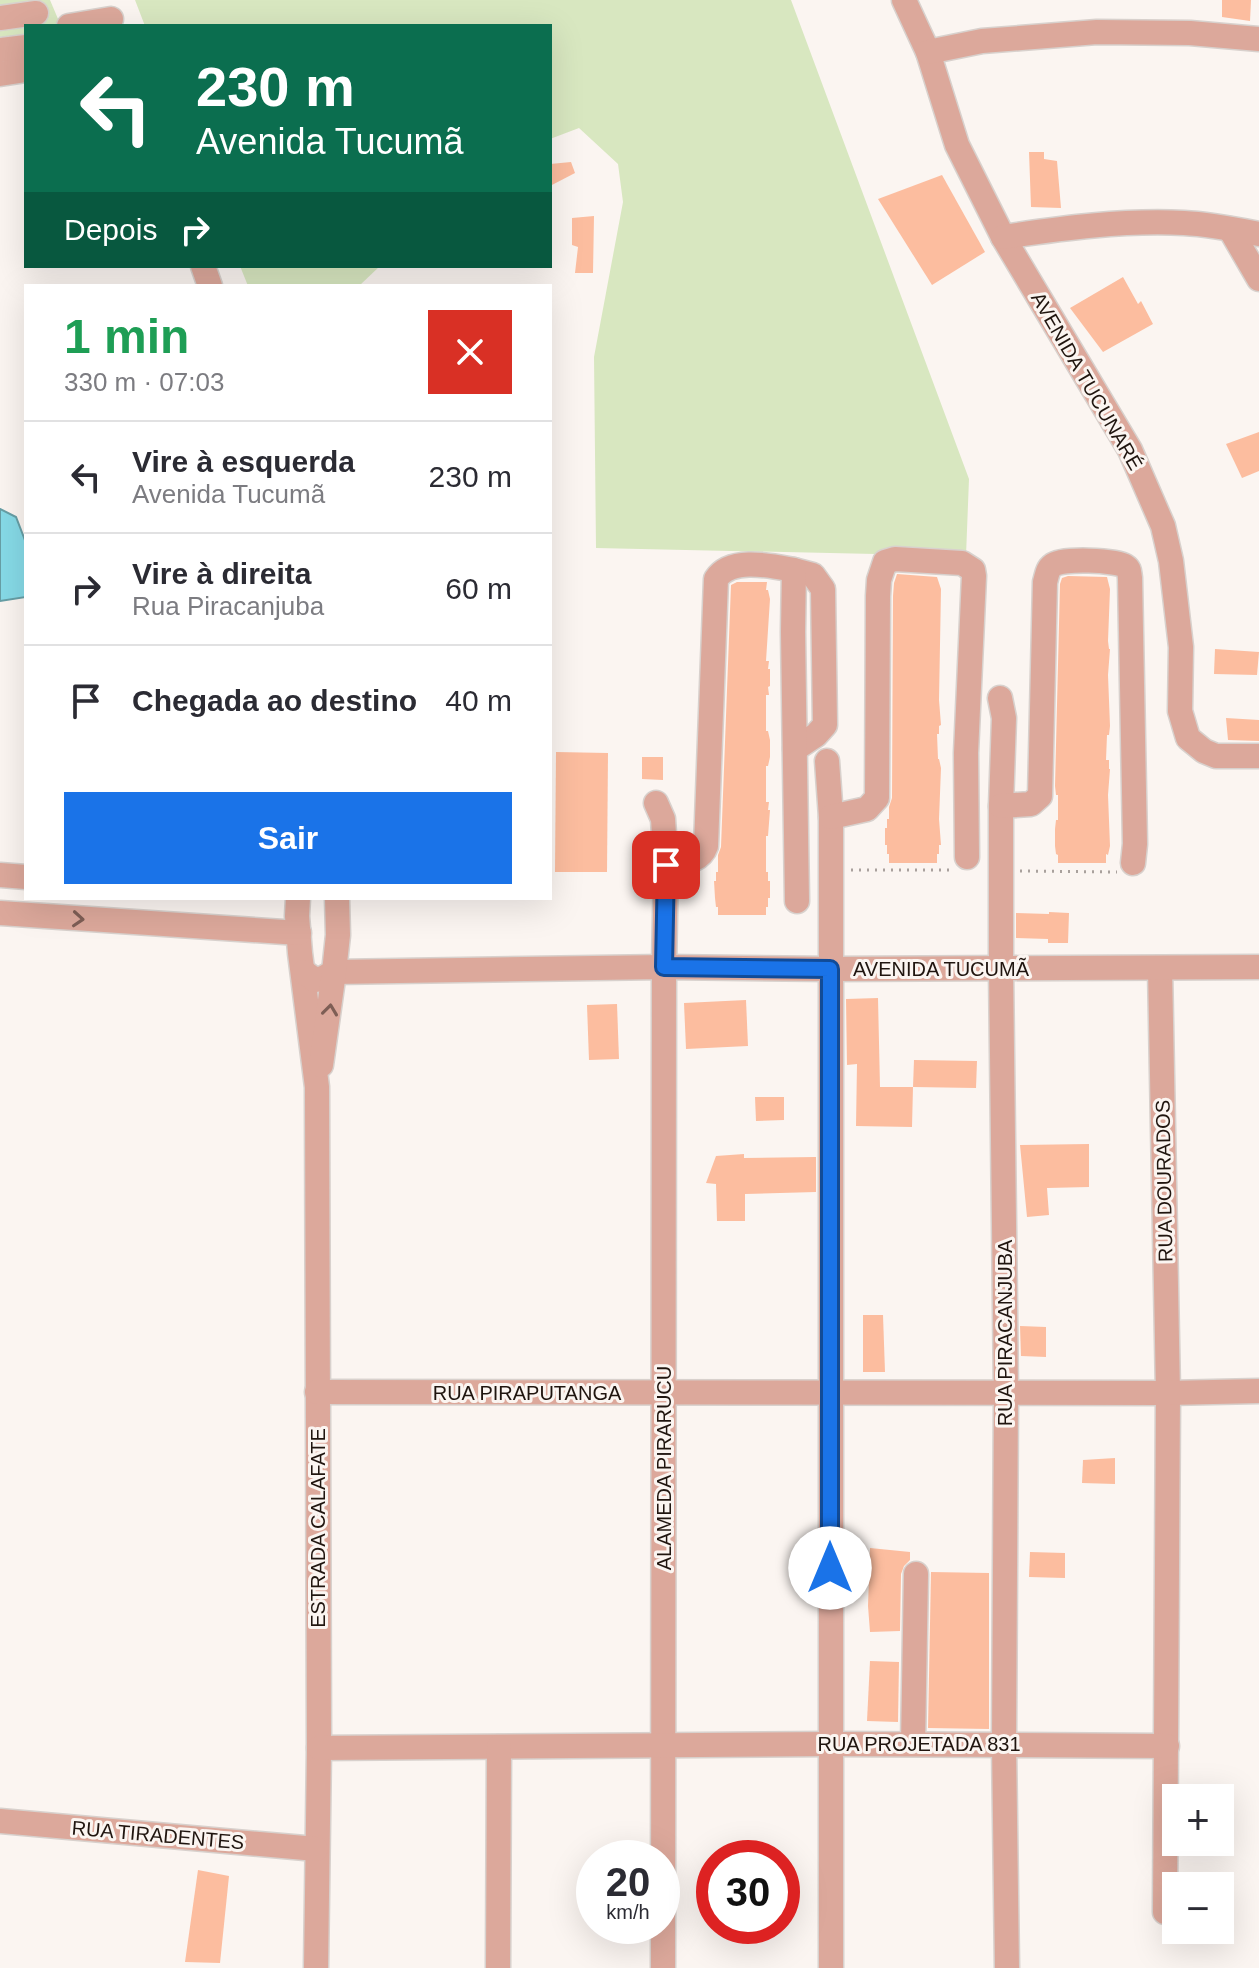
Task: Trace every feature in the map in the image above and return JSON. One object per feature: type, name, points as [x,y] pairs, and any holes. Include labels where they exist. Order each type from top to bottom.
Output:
[{"type":"street","name":"AVENIDA TUCUNARÉ","points":[[904,0],[928,52],[957,145],[1003,237],[1130,450],[1163,526],[1173,574],[1181,647],[1180,711],[1188,738],[1216,756],[1259,756]]},
{"type":"street","points":[[0,18],[36,13]]},
{"type":"street","points":[[76,24],[110,15]]},
{"type":"street","points":[[928,52],[982,41],[1084,33],[1190,33],[1259,39]]},
{"type":"street","points":[[0,50],[24,47]]},
{"type":"street","points":[[0,74],[24,70]]},
{"type":"street","points":[[1003,237],[1125,223],[1185,223],[1259,234]]},
{"type":"street","points":[[1230,229],[1259,279]]},
{"type":"street","points":[[831,817],[867,809],[877,798],[878,596],[881,569],[885,562],[895,559],[962,563],[973,570],[974,576],[966,742],[967,857]]},
{"type":"street","points":[[1001,806],[1031,804],[1040,796],[1045,582],[1048,570],[1060,561],[1124,565],[1130,578],[1133,863]]},
{"type":"street","points":[[666,865],[699,858],[706,846],[716,579],[730,567],[744,565],[794,570],[797,901]]},
{"type":"street","name":"RUA PIRACANJUBA","points":[[1000,698],[1004,718],[1001,968],[1006,1393],[1004,1744],[1007,1968]]},
{"type":"street","points":[[827,761],[831,817],[831,1968]]},
{"type":"street","points":[[656,803],[663,819],[666,865],[664,967]]},
{"type":"street","points":[[0,875],[24,877]]},
{"type":"street","name":"ESTRADA CALAFATE","points":[[293,900],[317,1087],[319,1748],[316,1968]]},
{"type":"street","name":"ESTRADA CALAFATE","points":[[317,1087],[326,1040],[338,935],[337,900]]},
{"type":"street","points":[[0,913],[299,933]]},
{"type":"street","name":"AVENIDA TUCUMÃ","points":[[304,972],[315,980],[334,972],[664,967],[1259,967]]},
{"type":"street","name":"ALAMEDA PIRARUCU","points":[[663,1968],[664,967]]},
{"type":"street","name":"RUA DOURADOS","points":[[1160,968],[1168,1393]]},
{"type":"street","name":"RUA PIRAPUTANGA","points":[[317,1392],[1259,1391]]},
{"type":"street","points":[[1165,1872],[1168,1393]]},
{"type":"street","points":[[913,1744],[916,1574]]},
{"type":"street","name":"RUA PROJETADA 831","points":[[319,1748],[830,1744],[1167,1746]]},
{"type":"street","points":[[498,1968],[499,1747]]},
{"type":"street","name":"RUA TIRADENTES","points":[[0,1821],[316,1849]]},
{"type":"path","points":[[829,870],[951,870],[966,864],[967,857]]},
{"type":"path","points":[[1001,871],[1116,872],[1129,868],[1133,863]]},
{"type":"green space","points":[[0,0],[50,0],[60,24],[24,24],[24,61],[0,64]]},
{"type":"green space","points":[[135,0],[791,0],[969,479],[966,556],[596,548],[594,357],[623,202],[618,164],[579,128],[552,138],[552,24],[144,24]]},
{"type":"green space","points":[[241,268],[378,268],[361,284],[247,284]]},
{"type":"water","points":[[0,509],[16,517],[24,538],[24,597],[0,601]]},
{"type":"building","points":[[1222,0],[1251,0],[1250,21],[1222,17]]},
{"type":"building","points":[[1029,152],[1044,152],[1044,159],[1057,161],[1061,208],[1031,207]]},
{"type":"building","points":[[571,162],[575,173],[552,185],[552,164]]},
{"type":"building","points":[[942,175],[985,252],[932,285],[878,199]]},
{"type":"building","points":[[594,216],[593,273],[575,273],[578,247],[572,245],[572,218]]},
{"type":"building","points":[[1123,277],[1153,324],[1103,352],[1070,308]]},
{"type":"building","points":[[1259,432],[1259,471],[1242,478],[1226,444]]},
{"type":"building","points":[[897,574],[937,577],[941,589],[941,725],[937,734],[941,768],[941,845],[937,863],[889,863],[885,845],[885,828],[892,798],[893,596]]},
{"type":"building","points":[[1107,577],[1110,589],[1110,726],[1106,760],[1109,760],[1110,769],[1110,846],[1106,863],[1058,863],[1056,854],[1060,584],[1062,578]]},
{"type":"building","points":[[737,582],[767,582],[770,599],[766,661],[769,661],[770,686],[769,695],[766,695],[766,731],[770,740],[770,757],[766,766],[766,802],[769,802],[770,810],[766,872],[770,881],[770,898],[766,915],[718,915],[715,898],[714,881],[721,847],[731,585]]},
{"type":"building","points":[[1215,649],[1259,652],[1257,675],[1214,674]]},
{"type":"building","points":[[1226,718],[1259,720],[1259,741],[1228,740]]},
{"type":"building","points":[[556,752],[608,753],[607,872],[555,872]]},
{"type":"building","points":[[642,757],[663,757],[663,780],[642,779]]},
{"type":"building","points":[[1016,913],[1069,913],[1068,943],[1016,938]]},
{"type":"building","points":[[878,998],[880,1087],[913,1087],[912,1127],[856,1126],[857,1064],[847,1065],[846,999]]},
{"type":"building","points":[[746,1000],[748,1046],[686,1049],[684,1003]]},
{"type":"building","points":[[617,1004],[619,1059],[589,1060],[587,1005]]},
{"type":"building","points":[[914,1060],[977,1061],[976,1088],[913,1087]]},
{"type":"building","points":[[755,1097],[784,1097],[784,1120],[756,1121]]},
{"type":"building","points":[[1089,1144],[1089,1187],[1047,1188],[1049,1215],[1027,1217],[1020,1145]]},
{"type":"building","points":[[744,1154],[744,1158],[816,1157],[816,1192],[745,1194],[745,1221],[717,1221],[716,1184],[706,1183],[716,1156]]},
{"type":"building","points":[[863,1315],[883,1315],[885,1372],[863,1372]]},
{"type":"building","points":[[1020,1326],[1046,1327],[1046,1357],[1021,1356]]},
{"type":"building","points":[[1115,1458],[1115,1484],[1082,1483],[1083,1460]]},
{"type":"building","points":[[870,1548],[910,1552],[910,1560],[901,1574],[900,1631],[870,1632]]},
{"type":"building","points":[[1030,1552],[1065,1553],[1065,1578],[1029,1577]]},
{"type":"building","points":[[931,1572],[989,1573],[989,1729],[928,1728]]},
{"type":"building","points":[[870,1661],[899,1662],[898,1722],[867,1721]]},
{"type":"building","points":[[198,1870],[229,1876],[220,1963],[185,1962]]},
{"type":"route","points":[[666,865],[664,967],[830,969],[830,1568]]}]
